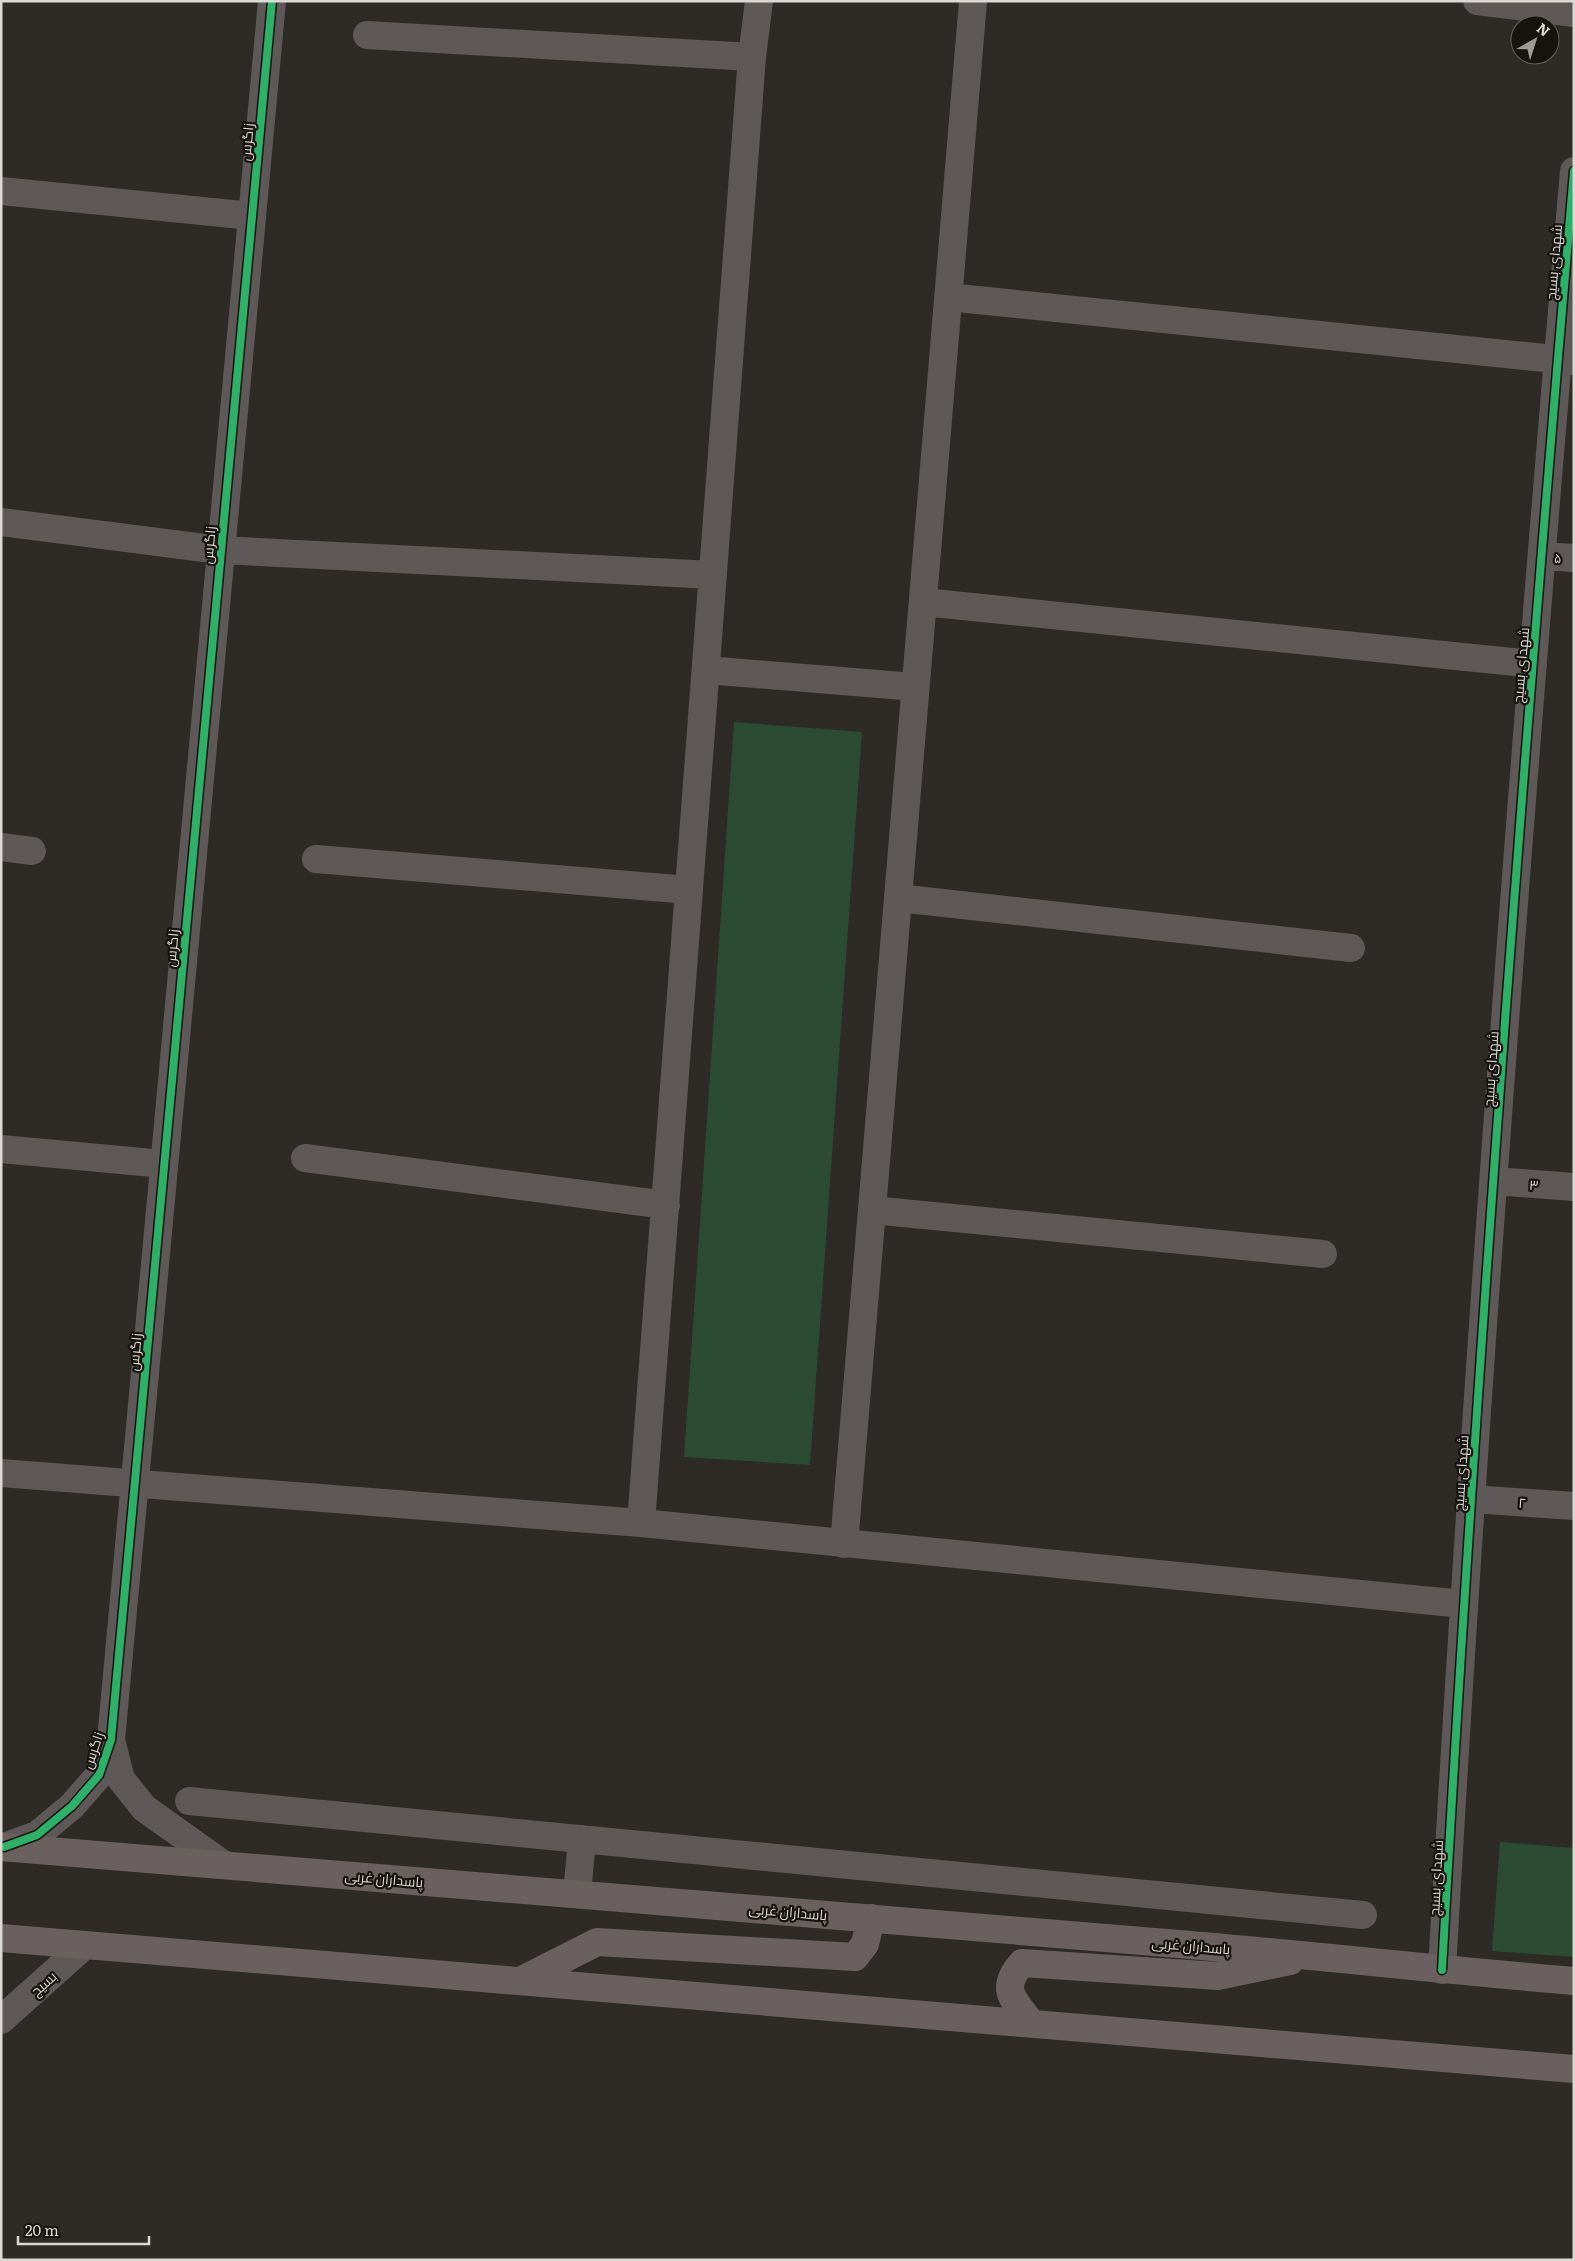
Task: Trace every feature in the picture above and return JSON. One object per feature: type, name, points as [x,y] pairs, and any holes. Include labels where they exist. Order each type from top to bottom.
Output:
[{"type":"main road","name":"پاسداران غربی","points":[[3,1847],[1318,1956],[1442,1970],[1574,1981]]},
{"type":"main road","points":[[520,1981],[596,1942],[855,1956],[865,1944],[871,1918]]},
{"type":"main road","points":[[1,1938],[1574,2069]]},
{"type":"main road","points":[[1031,2023],[1012,1998],[1008,1986],[1012,1975],[1022,1963],[1218,1976],[1318,1956]]},
{"type":"street","name":"زاگرس","points":[[3,1847],[38,1835],[72,1806],[99,1775],[111,1740],[272,1]]},
{"type":"street","points":[[642,1524],[752,57],[760,1]]},
{"type":"street","points":[[844,1544],[973,1]]},
{"type":"street","points":[[1477,1],[1574,13]]},
{"type":"street","points":[[367,35],[752,57]]},
{"type":"street","name":"شهدای بسیج","points":[[1442,1970],[1463,1604],[1533,664],[1543,556],[1566,361],[1574,171]]},
{"type":"street","points":[[1,191],[252,216]]},
{"type":"street","points":[[948,298],[1566,361]]},
{"type":"street","points":[[1,522],[220,550],[713,575]]},
{"type":"street","name":"۵","points":[[1543,556],[1574,558]]},
{"type":"street","points":[[923,602],[1533,664]]},
{"type":"street","points":[[706,670],[916,687]]},
{"type":"street","points":[[1,847],[32,851]]},
{"type":"street","points":[[316,859],[689,890]]},
{"type":"street","points":[[898,898],[1351,948]]},
{"type":"street","points":[[1,1149],[164,1164]]},
{"type":"street","points":[[304,1158],[666,1205]]},
{"type":"street","name":"۳","points":[[1494,1181],[1574,1187]]},
{"type":"street","points":[[872,1210],[1323,1254]]},
{"type":"street","points":[[1,1473],[642,1524],[1463,1604]]},
{"type":"street","name":"۲","points":[[1471,1499],[1574,1506]]},
{"type":"street","name":"زاگرس","points":[[111,1740],[121,1779],[144,1808],[224,1865]]},
{"type":"street","points":[[189,1801],[1363,1914]]},
{"type":"street","points":[[577,1894],[582,1839]]},
{"type":"street","name":"بسیج","points":[[1,2020],[85,1945]]},
{"type":"green space","points":[[734,722],[862,732],[810,1465],[684,1457]]},
{"type":"green space","points":[[1500,1842],[1574,1848],[1574,1957],[1492,1951]]},
{"type":"cycle path","points":[[4,1847],[37,1835],[72,1806],[99,1775],[111,1740],[272,1]]},
{"type":"cycle path","points":[[1442,1970],[1455,1745],[1501,1070],[1536,620],[1574,171]]}]
